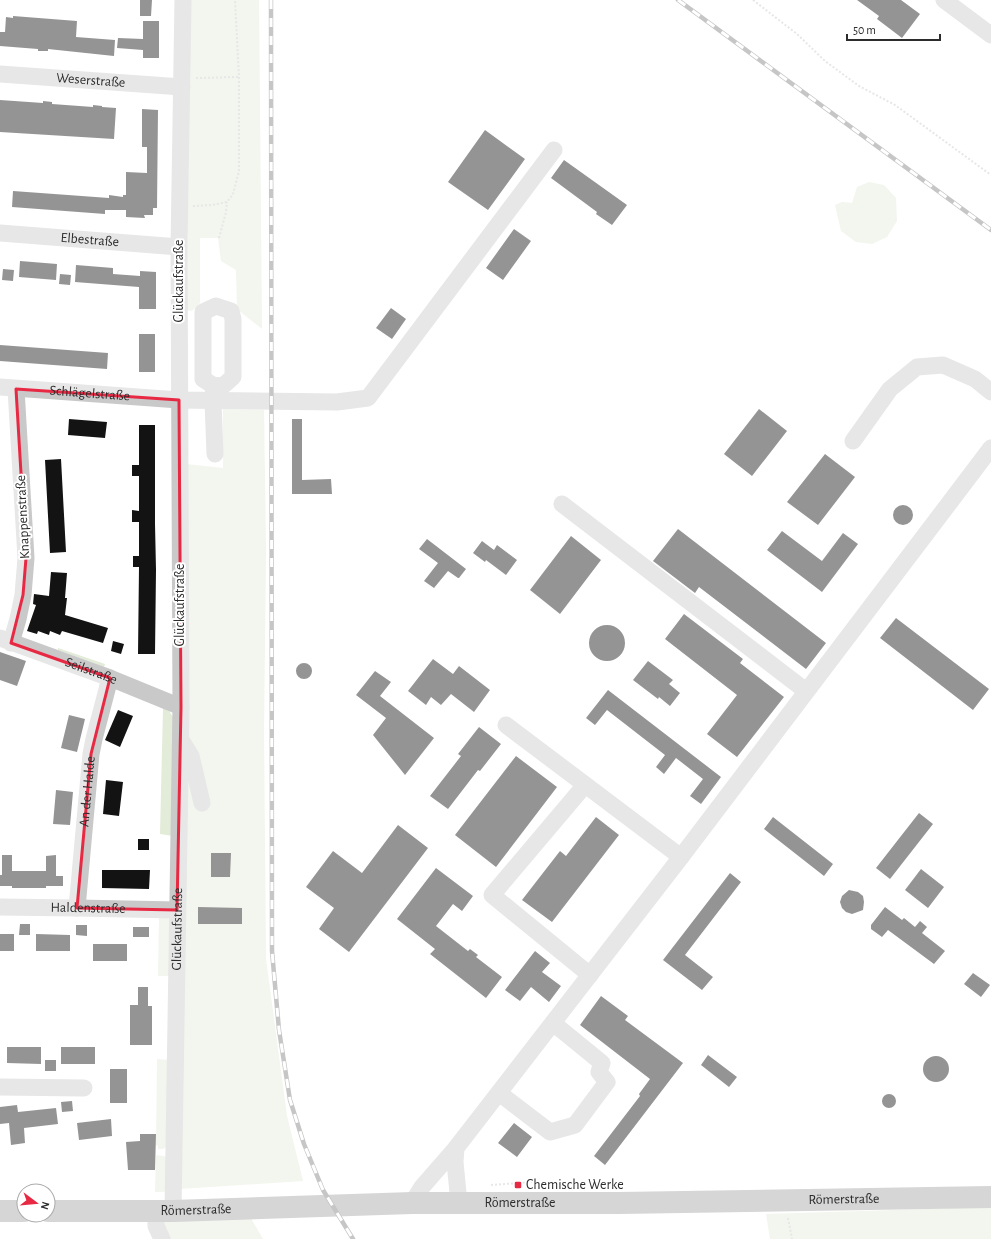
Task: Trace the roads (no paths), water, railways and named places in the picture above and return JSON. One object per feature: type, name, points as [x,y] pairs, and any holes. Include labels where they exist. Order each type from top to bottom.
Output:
[{"type":"main road","name":"Römerstraße","points":[[56,1211],[165,1211],[412,1202],[619,1203],[991,1197]]},
{"type":"main road","points":[[0,1211],[16,1211]]},
{"type":"street","name":"Glückaufstraße","points":[[162,1239],[156,1226],[165,1211],[177,910],[181,707],[179,247],[183,0]]},
{"type":"street","points":[[944,0],[991,35]]},
{"type":"street","name":"Weserstraße","points":[[0,74],[182,82]]},
{"type":"street","name":"Schlägelstraße","points":[[8,388],[179,400],[213,393],[337,402],[368,398],[554,150]]},
{"type":"street","name":"Elbestraße","points":[[0,233],[179,247]]},
{"type":"street","points":[[853,441],[890,389],[917,367],[942,366],[975,379],[991,392]]},
{"type":"street","name":"Knappenstraße","points":[[6,641],[18,619],[26,576],[26,551],[8,388]]},
{"type":"street","points":[[213,393],[215,454]]},
{"type":"street","points":[[412,1202],[422,1186],[456,1148],[681,857],[991,448]]},
{"type":"street","points":[[562,504],[806,691]]},
{"type":"street","name":"Seilstraße","points":[[6,641],[110,678],[181,707]]},
{"type":"street","name":"An der Halde","points":[[77,908],[91,754],[110,678]]},
{"type":"street","points":[[506,726],[681,857]]},
{"type":"street","points":[[180,738],[191,756],[202,803]]},
{"type":"street","points":[[585,785],[492,895],[590,975]]},
{"type":"street","name":"Haldenstraße","points":[[0,908],[177,910]]},
{"type":"street","points":[[499,1093],[550,1132],[575,1125],[607,1082],[599,1072],[602,1063],[553,1023]]},
{"type":"street","points":[[0,1087],[84,1088]]},
{"type":"street","points":[[456,1148],[455,1162],[459,1186],[459,1202]]},
{"type":"railway","points":[[271,0],[272,951],[279,1030],[290,1100],[304,1144],[323,1190],[353,1239]]},
{"type":"railway","points":[[678,0],[991,230]]},
{"type":"place","name":"Chemische Werke","points":[[518,1185]]}]
